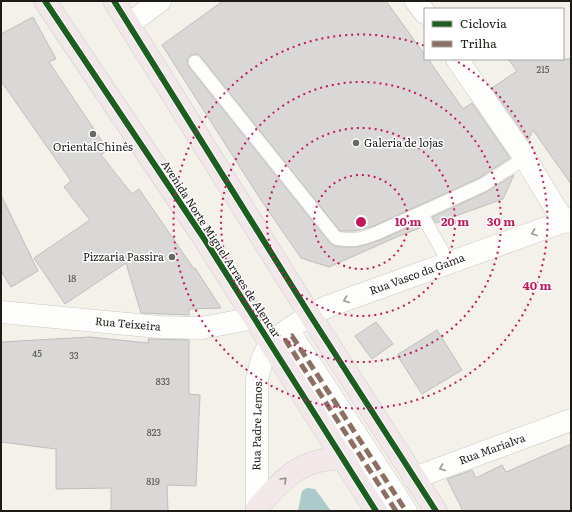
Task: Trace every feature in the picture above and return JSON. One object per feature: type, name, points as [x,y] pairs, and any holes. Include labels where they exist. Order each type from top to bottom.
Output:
[{"type":"main road","name":"Avenida Norte Miguel Arraes de Alencar","points":[[45,1],[203,237],[344,458],[376,511]]},
{"type":"main road","points":[[114,1],[310,315],[436,511]]},
{"type":"main road","points":[[257,509],[288,475],[296,469],[320,460],[344,458]]},
{"type":"street","points":[[129,24],[160,1]]},
{"type":"street","points":[[416,1],[424,12]]},
{"type":"street","points":[[458,60],[568,221]]},
{"type":"street","name":"Rua Vasco da Gama","points":[[270,342],[310,315],[329,306],[568,221]]},
{"type":"street","name":"Rua Teixeira","points":[[1,312],[159,327],[202,328],[254,318]]},
{"type":"street","points":[[396,511],[286,341],[292,336],[406,511]]},
{"type":"street","name":"Rua Padre Lemos","points":[[257,509],[257,379],[262,360],[270,342]]},
{"type":"street","name":"Rua Marialva","points":[[414,478],[571,420]]},
{"type":"lane","points":[[195,62],[336,238],[352,241],[364,238],[483,185],[525,158]]},
{"type":"lane","points":[[422,213],[449,263]]},
{"type":"water","points":[[307,488],[315,489],[331,511],[298,511],[302,491]]},
{"type":"building","name":"Galeria de lojas","points":[[223,1],[386,1],[424,54],[424,60],[429,60],[463,109],[472,103],[510,158],[479,178],[374,226],[356,231],[340,231],[201,57],[198,54],[190,56],[187,59],[189,67],[330,243],[341,247],[358,247],[380,240],[418,223],[420,228],[329,267],[301,258],[261,200],[162,45]]},
{"type":"building","points":[[33,17],[56,59],[49,62],[108,150],[101,155],[132,194],[139,189],[194,269],[195,268],[221,308],[189,309],[189,315],[141,313],[126,263],[65,304],[34,258],[90,220],[64,187],[71,181],[1,81],[1,34]]},
{"type":"building","points":[[571,59],[571,184],[533,130],[528,140],[492,88],[517,71],[509,60]]},
{"type":"building","points":[[514,175],[503,199],[436,223],[432,217],[486,192]]},
{"type":"building","points":[[1,195],[38,271],[11,287],[1,271]]},
{"type":"building","points":[[376,322],[393,344],[372,359],[355,336]]},
{"type":"building","points":[[437,330],[462,370],[422,394],[397,355]]},
{"type":"building","points":[[90,337],[149,343],[148,339],[189,340],[189,394],[200,395],[196,486],[167,485],[168,511],[111,511],[111,488],[56,489],[56,449],[1,442],[1,342]]},
{"type":"building","points":[[571,444],[571,511],[463,511],[447,479],[472,470],[476,478],[502,465],[506,472]]},
{"type":"marked path","points":[[396,511],[286,341],[292,336],[406,511]]},
{"type":"cycle path","points":[[45,1],[203,237],[376,511]]},
{"type":"cycle path","points":[[114,1],[310,315],[436,511]]},
{"type":"place","name":"OrientalChinês","points":[[93,134]]},
{"type":"place","name":"Galeria de lojas","points":[[356,143]]},
{"type":"place","name":"Pizzaria Passira","points":[[172,257]]}]
